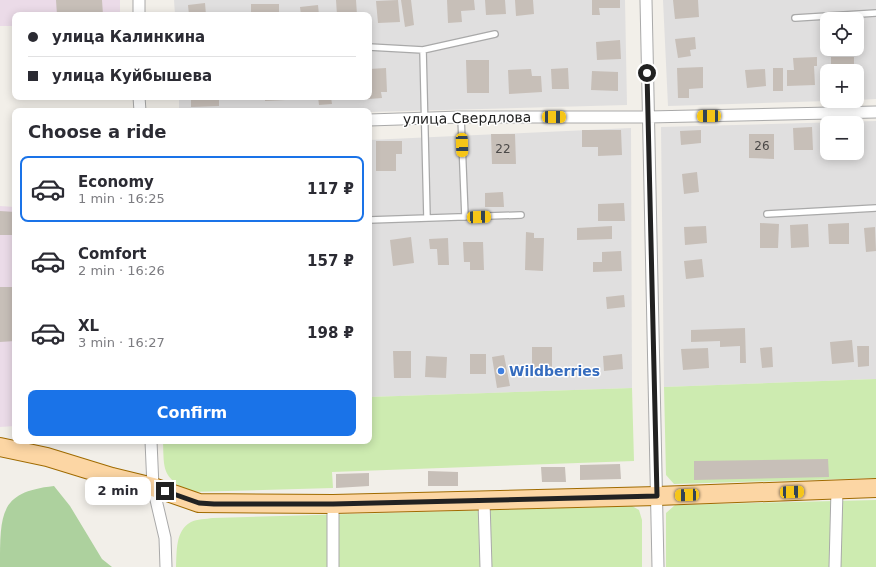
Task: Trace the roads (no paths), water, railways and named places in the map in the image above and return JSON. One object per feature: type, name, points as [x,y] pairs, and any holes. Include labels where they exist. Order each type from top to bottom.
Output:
[{"type":"main road","points":[[0,447],[46,456],[112,477],[153,487],[199,503],[333,504],[484,501],[876,488]]},
{"type":"street","points":[[139,0],[139,12]]},
{"type":"street","points":[[646,0],[658,567]]},
{"type":"street","name":"улица Свердлова","points":[[372,120],[461,117],[648,117],[876,112]]},
{"type":"street","points":[[151,444],[153,487],[165,538],[166,567]]},
{"type":"street","points":[[835,567],[837,490]]},
{"type":"street","points":[[484,501],[486,567]]},
{"type":"street","points":[[333,504],[333,567]]},
{"type":"lane","points":[[795,18],[876,13]]},
{"type":"lane","points":[[372,47],[424,50],[495,34]]},
{"type":"lane","points":[[424,50],[427,218]]},
{"type":"lane","points":[[461,117],[465,217]]},
{"type":"lane","points":[[767,214],[876,208]]},
{"type":"lane","points":[[372,220],[521,216]]},
{"type":"place","name":"Wildberries","points":[[501,371]]}]
